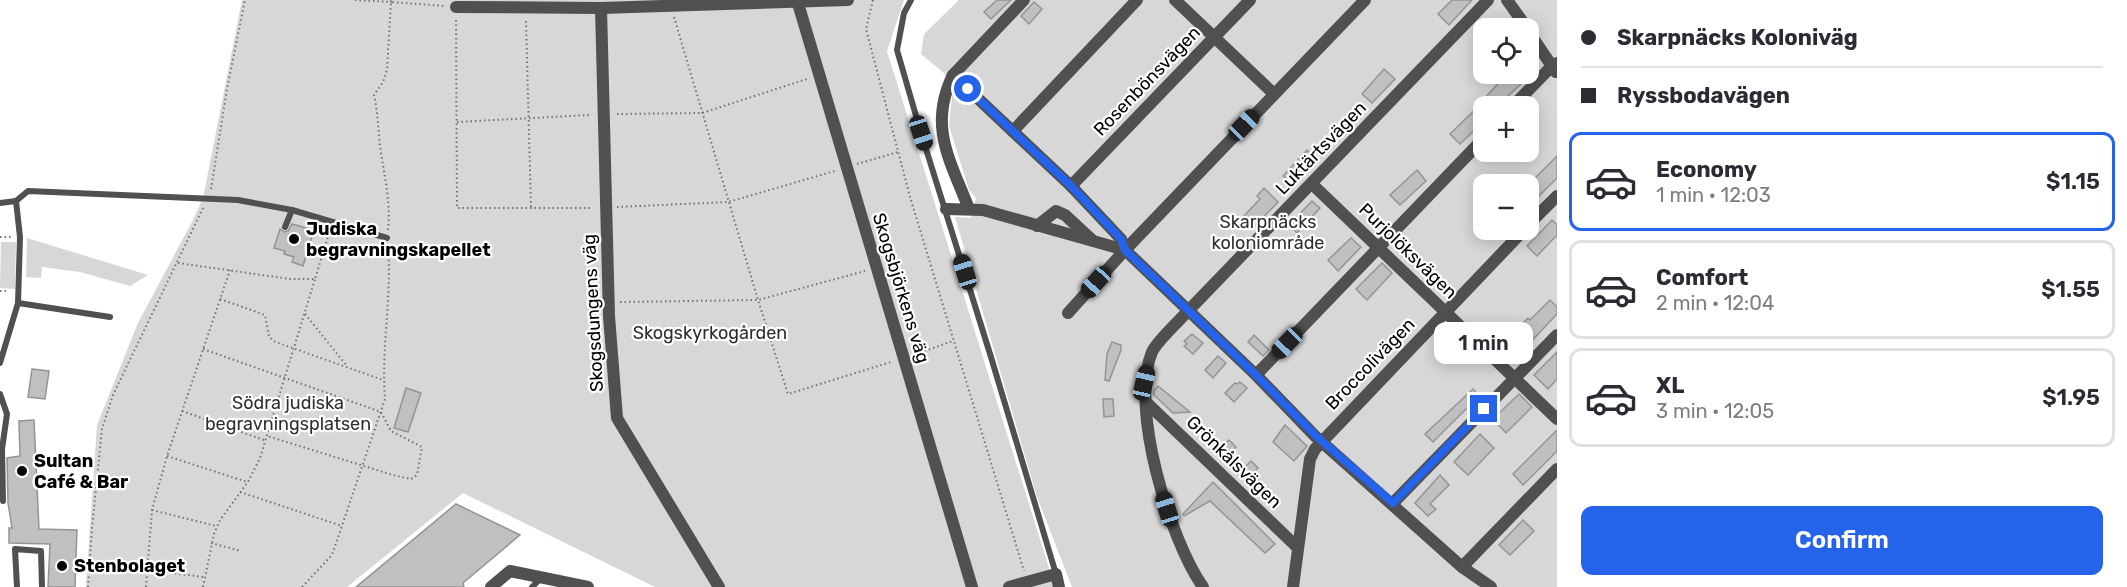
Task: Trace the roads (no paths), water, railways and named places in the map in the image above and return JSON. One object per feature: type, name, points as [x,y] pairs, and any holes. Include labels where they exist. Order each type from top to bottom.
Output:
[{"type":"street","points":[[456,7],[601,8],[848,0]]},
{"type":"street","points":[[969,209],[941,128],[945,90],[953,75],[1024,0]]},
{"type":"street","points":[[1012,131],[1137,0]]},
{"type":"street","points":[[1174,0],[1274,94]]},
{"type":"street","name":"Rosenbönsvägen","points":[[1071,186],[1250,0]]},
{"type":"street","points":[[1068,313],[1125,250],[1365,0]]},
{"type":"street","name":"Luktärtsvägen","points":[[1203,587],[1172,528],[1156,473],[1148,429],[1144,383],[1152,351],[1488,0]]},
{"type":"street","points":[[1507,0],[1520,18]]},
{"type":"street","name":"Skogsbjörkens väg","points":[[797,1],[875,269],[972,587]]},
{"type":"street","name":"Skogsdungens väg","points":[[601,8],[608,300],[617,418],[719,587]]},
{"type":"street","points":[[1525,96],[1556,67],[1539,45]]},
{"type":"street","points":[[953,75],[1071,186],[1121,239],[1125,250],[1321,440],[1462,567],[1491,587]]},
{"type":"street","points":[[1256,375],[1473,150]]},
{"type":"street","name":"Purjolöksvägen","points":[[1312,184],[1557,419]]},
{"type":"street","points":[[1539,214],[1557,196]]},
{"type":"street","points":[[946,209],[982,210],[1125,250]]},
{"type":"street","points":[[1037,226],[1056,211],[1065,215],[1095,243]]},
{"type":"street","name":"Broccolivägen","points":[[1293,587],[1310,459],[1321,440],[1514,240]]},
{"type":"street","points":[[1393,503],[1557,335]]},
{"type":"street","name":"Grönkålsvägen","points":[[1147,403],[1297,547]]},
{"type":"street","points":[[1462,567],[1557,469]]},
{"type":"street","points":[[491,587],[510,571],[588,587]]},
{"type":"street","points":[[1009,587],[1056,574],[1059,587]]},
{"type":"lane","points":[[911,0],[904,13],[897,50],[1056,574]]},
{"type":"lane","points":[[0,203],[16,201],[27,191],[238,200],[292,210],[387,238]]},
{"type":"lane","points":[[0,363],[18,303],[20,237],[16,201]]},
{"type":"lane","points":[[285,226],[292,210]]},
{"type":"lane","points":[[18,303],[110,317]]},
{"type":"lane","points":[[0,394],[8,414],[2,449],[3,501]]},
{"type":"lane","points":[[17,587],[15,549],[41,550],[42,587]]},
{"type":"lane","points":[[532,587],[542,577]]},
{"type":"place","name":"Judiska begravningskapellet","points":[[294,239]]},
{"type":"place","name":"Sultan Café & Bar","points":[[22,471]]},
{"type":"place","name":"Stenbolaget","points":[[62,566]]},
{"type":"park label","name":"Skarpnäcks koloniområde","points":[[1268,232]]},
{"type":"park label","name":"Skogskyrkogården","points":[[710,333]]},
{"type":"park label","name":"Södra judiska begravningsplatsen","points":[[288,413]]}]
